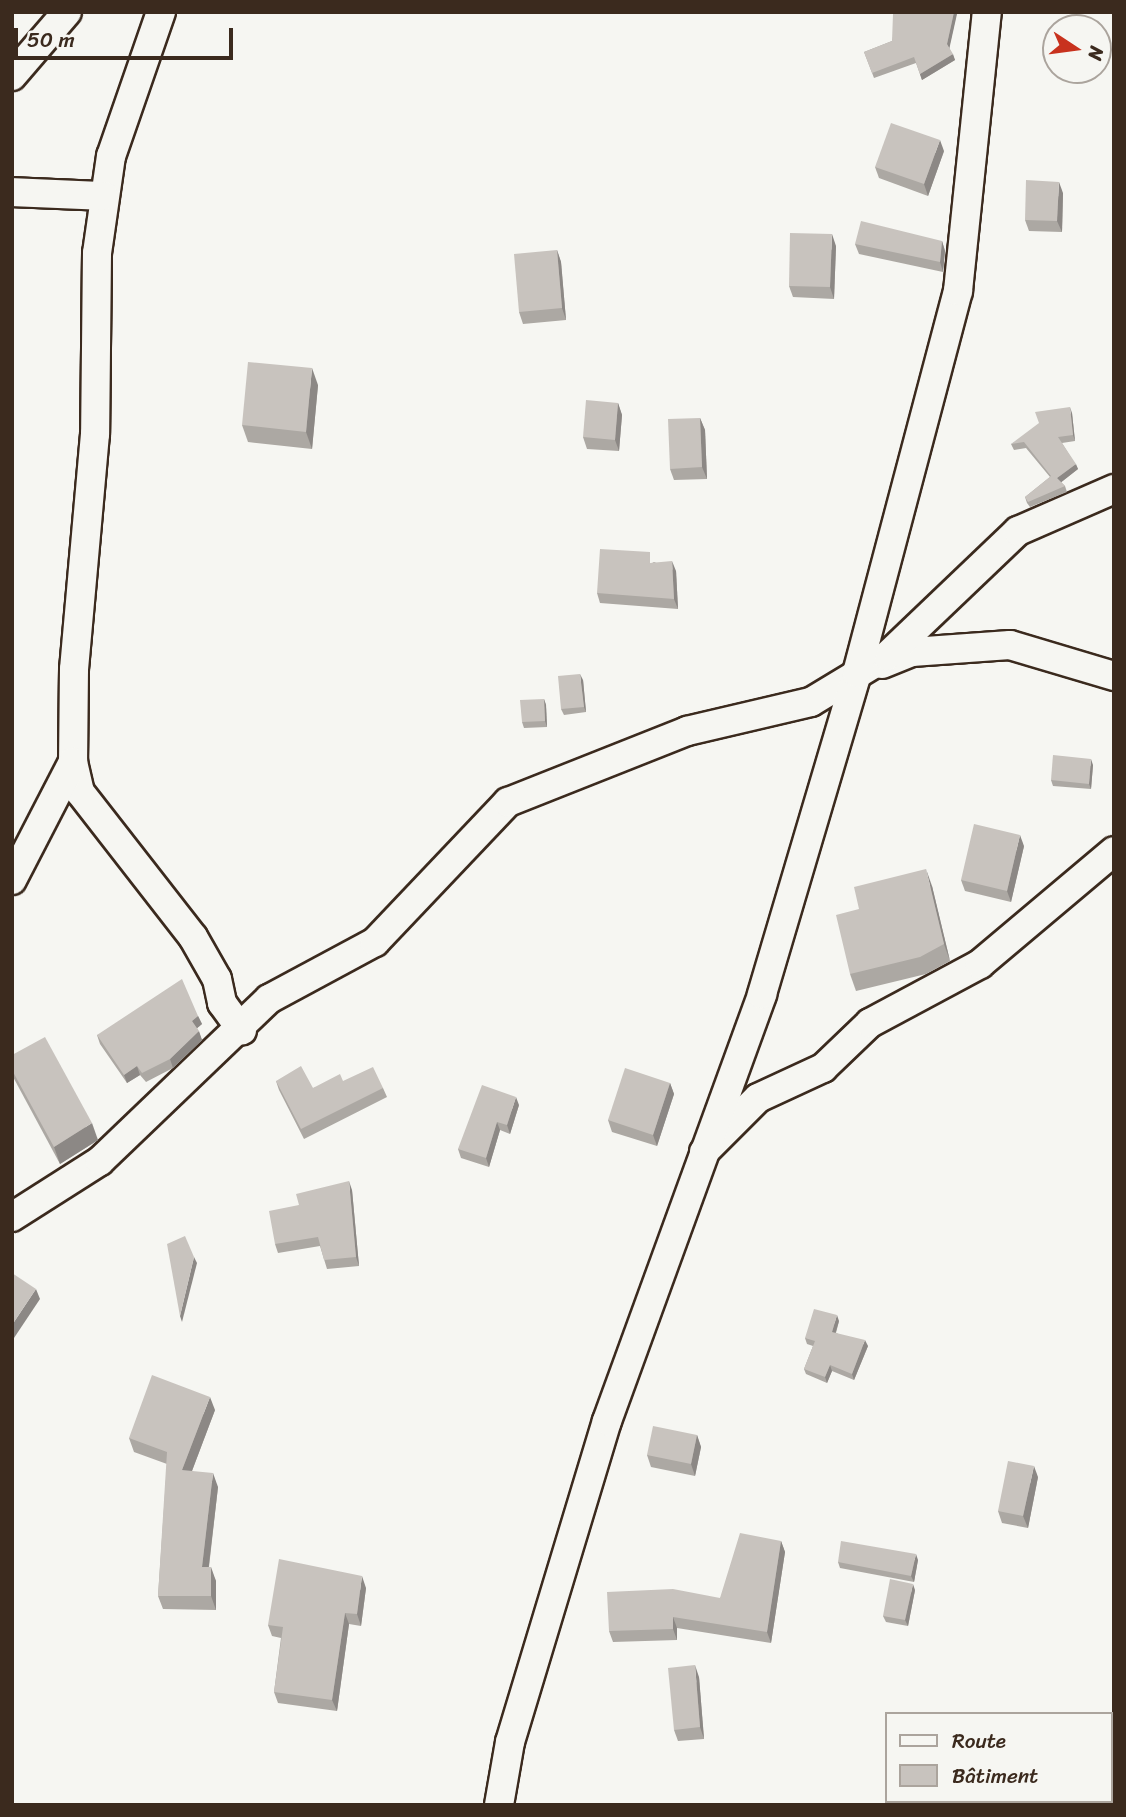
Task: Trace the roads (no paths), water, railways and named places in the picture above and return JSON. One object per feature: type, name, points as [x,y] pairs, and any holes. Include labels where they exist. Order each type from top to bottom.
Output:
[{"type":"street","points":[[12,76],[67,12]]},
{"type":"street","points":[[161,12],[111,156],[104,196],[73,762],[80,792],[193,937],[218,979],[222,1003],[242,1031]]},
{"type":"street","points":[[499,1805],[510,1742],[607,1421],[637,1349],[700,1157],[762,994],[857,673],[958,290],[987,12]]},
{"type":"street","points":[[12,192],[104,196]]},
{"type":"street","points":[[12,1216],[100,1161],[242,1031],[269,999],[375,942],[508,802],[687,732],[811,702],[887,656],[1018,531],[1114,489]]},
{"type":"street","points":[[857,673],[912,652],[1010,645],[1114,676]]},
{"type":"street","points":[[12,880],[73,762]]},
{"type":"street","points":[[700,1157],[758,1098],[823,1068],[870,1023],[980,964],[1114,851]]}]
